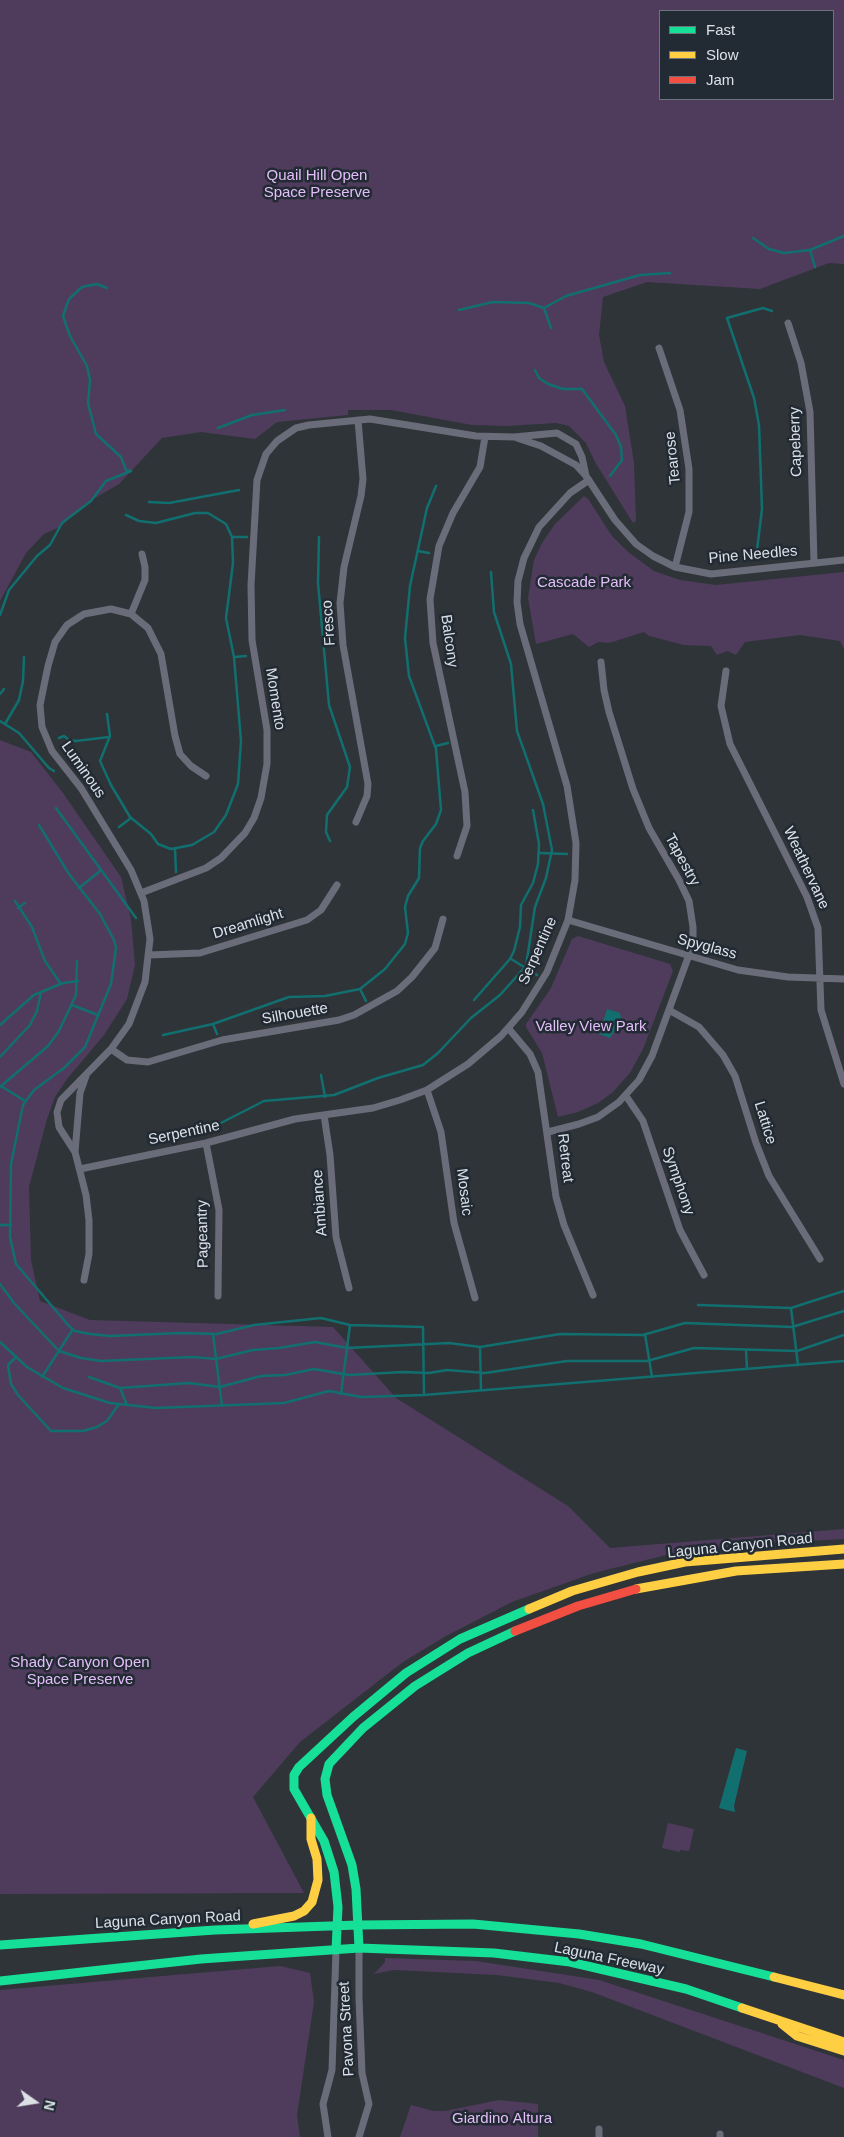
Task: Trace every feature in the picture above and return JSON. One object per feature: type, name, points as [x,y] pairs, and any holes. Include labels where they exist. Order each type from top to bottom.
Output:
[{"type":"main road","name":"Laguna Canyon Road","points":[[336,1950],[338,1927],[334,1872],[324,1841],[294,1789],[294,1774],[352,1717],[406,1673],[452,1644],[513,1615],[572,1591],[638,1572],[684,1562],[844,1549]]},
{"type":"main road","points":[[729,1559],[736,1572]]},
{"type":"main road","name":"Laguna Canyon Road","points":[[360,1948],[356,1889],[352,1864],[331,1808],[325,1779],[329,1764],[363,1728],[423,1681],[468,1653],[520,1629],[578,1606],[642,1587],[687,1578],[736,1572],[844,1564]]},
{"type":"main road","points":[[215,1930],[289,1917],[299,1914],[308,1907],[316,1895],[318,1880],[317,1859],[311,1839],[311,1818]]},
{"type":"main road","name":"Laguna Freeway","points":[[358,1925],[473,1924],[579,1934],[641,1944],[844,1995]]},
{"type":"main road","name":"Laguna Canyon Road","points":[[0,1945],[215,1930],[358,1925]]},
{"type":"main road","points":[[0,1981],[201,1959],[360,1948]]},
{"type":"main road","name":"Laguna Freeway","points":[[360,1948],[494,1953],[570,1962],[686,1989],[844,2042]]},
{"type":"main road","points":[[777,2020],[797,2036],[844,2051]]},
{"type":"street","name":"Capeberry","points":[[788,323],[801,362],[810,412],[814,563]]},
{"type":"street","name":"Tearose","points":[[658,348],[680,410],[689,469],[689,512],[675,567]]},
{"type":"street","name":"Pine Needles","points":[[272,446],[284,436],[303,426],[358,420],[384,420],[453,434],[485,437],[514,437],[546,432],[566,436],[576,444],[580,450],[588,478]]},
{"type":"street","name":"Fresco","points":[[356,822],[367,796],[368,784],[343,645],[340,603],[344,567],[361,496],[363,479],[358,420]]},
{"type":"street","name":"Balcony","points":[[457,856],[466,826],[464,792],[433,643],[430,599],[439,546],[453,513],[478,471],[485,437]]},
{"type":"street","name":"Pine Needles","points":[[514,437],[546,449],[576,465],[588,478],[615,520],[636,544],[653,556],[675,567],[711,574],[844,560]]},
{"type":"street","name":"Momento","points":[[141,893],[206,868],[221,858],[245,833],[254,818],[262,798],[267,764],[267,739],[252,640],[251,585],[257,480],[262,463],[272,446]]},
{"type":"street","name":"Serpentine","points":[[80,1169],[206,1143],[295,1119],[380,1106],[427,1090],[468,1064],[509,1029],[547,972],[568,920],[576,866],[574,819],[565,779],[520,624],[517,591],[524,558],[533,537],[553,510],[588,478]]},
{"type":"street","points":[[142,554],[145,580],[131,614],[148,628],[158,643],[180,754],[206,776]]},
{"type":"street","name":"Luminous","points":[[84,1280],[89,1254],[90,1232],[86,1195],[75,1152],[59,1127],[57,1112],[65,1093],[111,1049],[129,1024],[137,1008],[146,982],[149,955],[147,915],[141,893],[130,867],[87,796],[50,747],[42,727],[40,710],[52,648],[64,628],[74,620],[95,610],[111,609],[131,614]]},
{"type":"street","name":"Tapestry","points":[[548,1132],[590,1121],[606,1112],[626,1096],[646,1069],[689,957],[694,937],[689,900],[649,828],[633,789],[605,698],[601,662]]},
{"type":"street","name":"Weathervane","points":[[726,670],[721,706],[733,750],[811,907],[819,938],[822,1016],[844,1084]]},
{"type":"street","name":"Dreamlight","points":[[149,955],[200,953],[307,920],[321,910],[337,885]]},
{"type":"street","name":"Silhouette","points":[[111,1049],[127,1060],[148,1062],[222,1040],[339,1020],[354,1015],[391,995],[412,977],[435,948],[443,919]]},
{"type":"street","name":"Spyglass","points":[[568,920],[689,957],[758,974],[844,979]]},
{"type":"street","name":"Lattice","points":[[669,1010],[699,1027],[726,1060],[740,1090],[765,1167],[820,1259]]},
{"type":"street","name":"Retreat","points":[[509,1029],[525,1046],[534,1063],[541,1086],[554,1182],[560,1210],[593,1295]]},
{"type":"street","name":"Luminous","points":[[75,1152],[80,1093],[87,1073]]},
{"type":"street","name":"Mosaic","points":[[427,1090],[441,1132],[454,1223],[475,1298]]},
{"type":"street","name":"Symphony","points":[[626,1096],[644,1121],[674,1216],[689,1250],[704,1275]]},
{"type":"street","name":"Ambiance","points":[[324,1115],[330,1155],[334,1226],[348,1288]]},
{"type":"street","name":"Pageantry","points":[[206,1143],[219,1210],[218,1296]]},
{"type":"street","name":"Pavona Street","points":[[359,2137],[369,2104],[362,2073],[359,1998],[360,1948]]},
{"type":"street","name":"Pavona Street","points":[[328,2137],[323,2104],[332,2070],[336,1950]]},
{"type":"street","points":[[599,2129],[599,2137]]},
{"type":"green space","name":"Quail Hill Open Space Preserve","points":[[0,0],[844,0],[844,264],[829,263],[760,289],[647,282],[603,297],[599,335],[604,362],[625,406],[634,463],[636,521],[633,523],[595,462],[586,443],[569,426],[556,423],[506,426],[472,425],[391,410],[348,410],[348,415],[277,422],[255,439],[201,432],[162,438],[119,484],[85,504],[60,527],[44,534],[26,553],[0,601]]},
{"type":"green space","name":"Cascade Park","points":[[584,496],[588,499],[612,536],[628,552],[654,571],[680,580],[716,585],[844,572],[844,649],[840,641],[800,635],[745,642],[736,655],[727,651],[717,655],[711,646],[684,645],[649,636],[644,632],[609,643],[598,642],[589,647],[573,634],[536,644],[528,598],[534,560],[542,543],[555,524]]},
{"type":"green space","name":"Shady Canyon Open Space Preserve","points":[[0,740],[31,752],[63,793],[121,877],[131,919],[135,965],[127,999],[104,1035],[67,1079],[55,1097],[47,1119],[29,1187],[31,1260],[40,1301],[90,1320],[333,1327],[396,1398],[568,1506],[610,1548],[844,1529],[844,1539],[739,1545],[666,1555],[594,1573],[512,1602],[446,1636],[403,1662],[300,1742],[253,1797],[304,1893],[0,1894]]},
{"type":"green space","name":"Valley View Park","points":[[578,936],[670,964],[673,971],[643,1049],[630,1073],[612,1093],[598,1103],[578,1112],[558,1117],[542,1053],[526,1024],[551,988],[572,939]]},
{"type":"green space","points":[[668,1823],[694,1829],[689,1851],[680,1850],[680,1852],[662,1848]]},
{"type":"green space","points":[[385,1958],[476,1961],[599,1980],[844,2060],[844,2088],[592,1992],[559,1983],[497,1975],[393,1970],[374,1974],[385,1962]]},
{"type":"green space","points":[[280,1966],[310,1973],[314,2002],[297,2115],[300,2137],[0,2137],[0,1990]]},
{"type":"green space","name":"Giardino Altura","points":[[499,2100],[538,2104],[538,2137],[400,2137],[411,2105],[433,2111],[445,2111]]},
{"type":"water","points":[[607,1009],[620,1013],[621,1018],[610,1038],[599,1034]]},
{"type":"water","points":[[736,1748],[747,1751],[734,1806],[735,1812],[719,1808]]},
{"type":"waterway","points":[[753,238],[769,249],[784,253],[810,250],[844,236]]},
{"type":"waterway","points":[[810,250],[815,267]]},
{"type":"waterway","points":[[544,308],[566,296],[640,275],[670,273]]},
{"type":"waterway","points":[[0,615],[9,590],[37,556],[50,545],[62,523],[91,501],[106,481],[131,471],[126,470],[121,457],[96,434],[88,403],[90,380],[87,366],[70,336],[63,316],[69,299],[82,287],[97,284],[107,288]]},
{"type":"waterway","points":[[459,310],[493,302],[529,303],[544,308],[551,328]]},
{"type":"waterway","points":[[757,550],[762,509],[759,425],[754,398],[727,318],[763,308],[772,311]]},
{"type":"waterway","points":[[535,370],[539,378],[548,384],[563,389],[582,389],[616,435],[621,447],[622,460],[610,476]]},
{"type":"waterway","points":[[218,428],[252,415],[285,410]]},
{"type":"waterway","points":[[163,1035],[213,1024],[289,997],[325,996],[360,989],[385,969],[405,944],[408,933],[405,907],[408,896],[419,878],[420,848],[436,824],[441,810],[436,749],[409,676],[405,638],[410,586],[427,508],[436,486]]},
{"type":"waterway","points":[[149,502],[169,503],[239,490]]},
{"type":"waterway","points":[[107,714],[110,736],[100,761],[111,785],[130,817],[151,834],[158,844],[171,849],[192,845],[214,832],[226,815],[238,784],[241,741],[234,657],[226,618],[233,563],[232,537],[226,524],[208,513],[195,513],[156,523],[139,521],[126,515]]},
{"type":"waterway","points":[[232,537],[247,537]]},
{"type":"waterway","points":[[319,537],[318,583],[329,705],[350,767],[347,787],[327,815],[326,832],[330,841]]},
{"type":"waterway","points":[[418,551],[429,553]]},
{"type":"waterway","points":[[165,1134],[217,1125],[264,1101],[334,1095],[378,1078],[423,1065],[438,1053],[471,1018],[500,995],[526,966],[535,907],[546,878],[552,850],[543,804],[517,731],[511,664],[494,612],[491,572]]},
{"type":"waterway","points":[[323,621],[332,620]]},
{"type":"waterway","points":[[235,657],[246,656]]},
{"type":"waterway","points":[[5,724],[19,700],[23,681],[24,657]]},
{"type":"waterway","points":[[0,694],[4,689]]},
{"type":"waterway","points":[[0,721],[19,733],[49,768],[54,771]]},
{"type":"waterway","points":[[59,738],[64,736],[69,740],[76,741],[109,737]]},
{"type":"waterway","points":[[436,746],[448,743]]},
{"type":"waterway","points":[[56,808],[136,918]]},
{"type":"waterway","points":[[474,1000],[510,959],[514,951],[520,927],[521,905],[533,883],[538,864],[539,844],[533,810]]},
{"type":"waterway","points":[[119,827],[131,818]]},
{"type":"waterway","points":[[39,825],[69,874],[100,914],[114,940],[116,948],[111,984],[85,1047],[64,1068],[34,1090],[23,1105],[11,1164],[10,1237],[16,1264],[69,1326],[75,1331],[90,1334],[110,1336],[181,1333],[217,1334],[254,1325],[321,1318],[350,1325],[423,1327],[424,1395]]},
{"type":"waterway","points":[[175,849],[176,872]]},
{"type":"waterway","points":[[540,853],[567,854]]},
{"type":"waterway","points":[[79,888],[100,871]]},
{"type":"waterway","points":[[15,901],[32,927],[45,961],[61,984]]},
{"type":"waterway","points":[[18,908],[25,903]]},
{"type":"waterway","points":[[511,959],[537,975]]},
{"type":"waterway","points":[[0,1087],[48,1046],[59,1031],[76,995],[77,961]]},
{"type":"waterway","points":[[0,1025],[34,995],[63,983],[78,981]]},
{"type":"waterway","points":[[360,989],[366,1001]]},
{"type":"waterway","points":[[0,1057],[30,1025],[37,1011],[41,992]]},
{"type":"waterway","points":[[72,1005],[98,1015]]},
{"type":"waterway","points":[[213,1024],[217,1034]]},
{"type":"waterway","points":[[321,1075],[325,1097]]},
{"type":"waterway","points":[[1,1086],[25,1101]]},
{"type":"waterway","points":[[0,1225],[11,1225]]},
{"type":"waterway","points":[[0,1284],[14,1303],[59,1351],[81,1358],[101,1361],[193,1357],[216,1359],[253,1350],[315,1342],[347,1348],[449,1343],[480,1347],[560,1334],[643,1335],[685,1323],[792,1327],[844,1311]]},
{"type":"waterway","points":[[698,1305],[791,1308],[844,1291]]},
{"type":"waterway","points":[[791,1308],[798,1365]]},
{"type":"waterway","points":[[341,1394],[350,1325]]},
{"type":"waterway","points":[[42,1377],[73,1329]]},
{"type":"waterway","points":[[213,1334],[222,1406]]},
{"type":"waterway","points":[[645,1334],[652,1377]]},
{"type":"waterway","points":[[89,1377],[120,1388],[189,1383],[220,1387],[261,1376],[285,1375],[314,1369],[349,1375],[403,1372],[429,1373],[447,1370],[485,1373],[567,1361],[647,1361],[694,1348],[797,1351],[844,1335]]},
{"type":"waterway","points":[[0,1342],[27,1367],[63,1388],[110,1403],[156,1408],[284,1403],[329,1391],[361,1397],[424,1395],[844,1361]]},
{"type":"waterway","points":[[480,1347],[481,1390]]},
{"type":"waterway","points":[[746,1350],[747,1368]]},
{"type":"waterway","points":[[15,1358],[8,1365],[11,1384],[18,1395],[51,1431],[83,1431],[97,1427],[107,1421],[119,1404]]},
{"type":"waterway","points":[[120,1388],[127,1405]]},
{"type":"traffic: fast","points":[[336,1950],[338,1907],[334,1872],[324,1841],[294,1789],[294,1775],[299,1767],[353,1717],[406,1673],[460,1639],[529,1609]]},
{"type":"traffic: fast","points":[[359,1948],[356,1889],[352,1865],[327,1795],[325,1779],[329,1764],[363,1728],[415,1686],[468,1653],[515,1631]]},
{"type":"traffic: fast","points":[[358,1925],[473,1924],[579,1934],[641,1944],[774,1977]]},
{"type":"traffic: fast","points":[[0,1945],[215,1930],[358,1925]]},
{"type":"traffic: fast","points":[[0,1981],[201,1959],[359,1948]]},
{"type":"traffic: fast","points":[[359,1948],[494,1953],[570,1962],[686,1989],[742,2008]]},
{"type":"traffic: slow","points":[[529,1609],[572,1591],[638,1572],[685,1562],[844,1549]]},
{"type":"traffic: slow","points":[[636,1589],[736,1571],[844,1564]]},
{"type":"traffic: slow","points":[[253,1924],[294,1916],[304,1911],[312,1902],[318,1880],[317,1859],[311,1839],[311,1818]]},
{"type":"traffic: slow","points":[[774,1977],[844,1995]]},
{"type":"traffic: slow","points":[[742,2008],[844,2042]]},
{"type":"traffic: slow","points":[[782,2024],[797,2036],[844,2051]]},
{"type":"traffic: jam","points":[[515,1631],[578,1606],[636,1589]]}]
